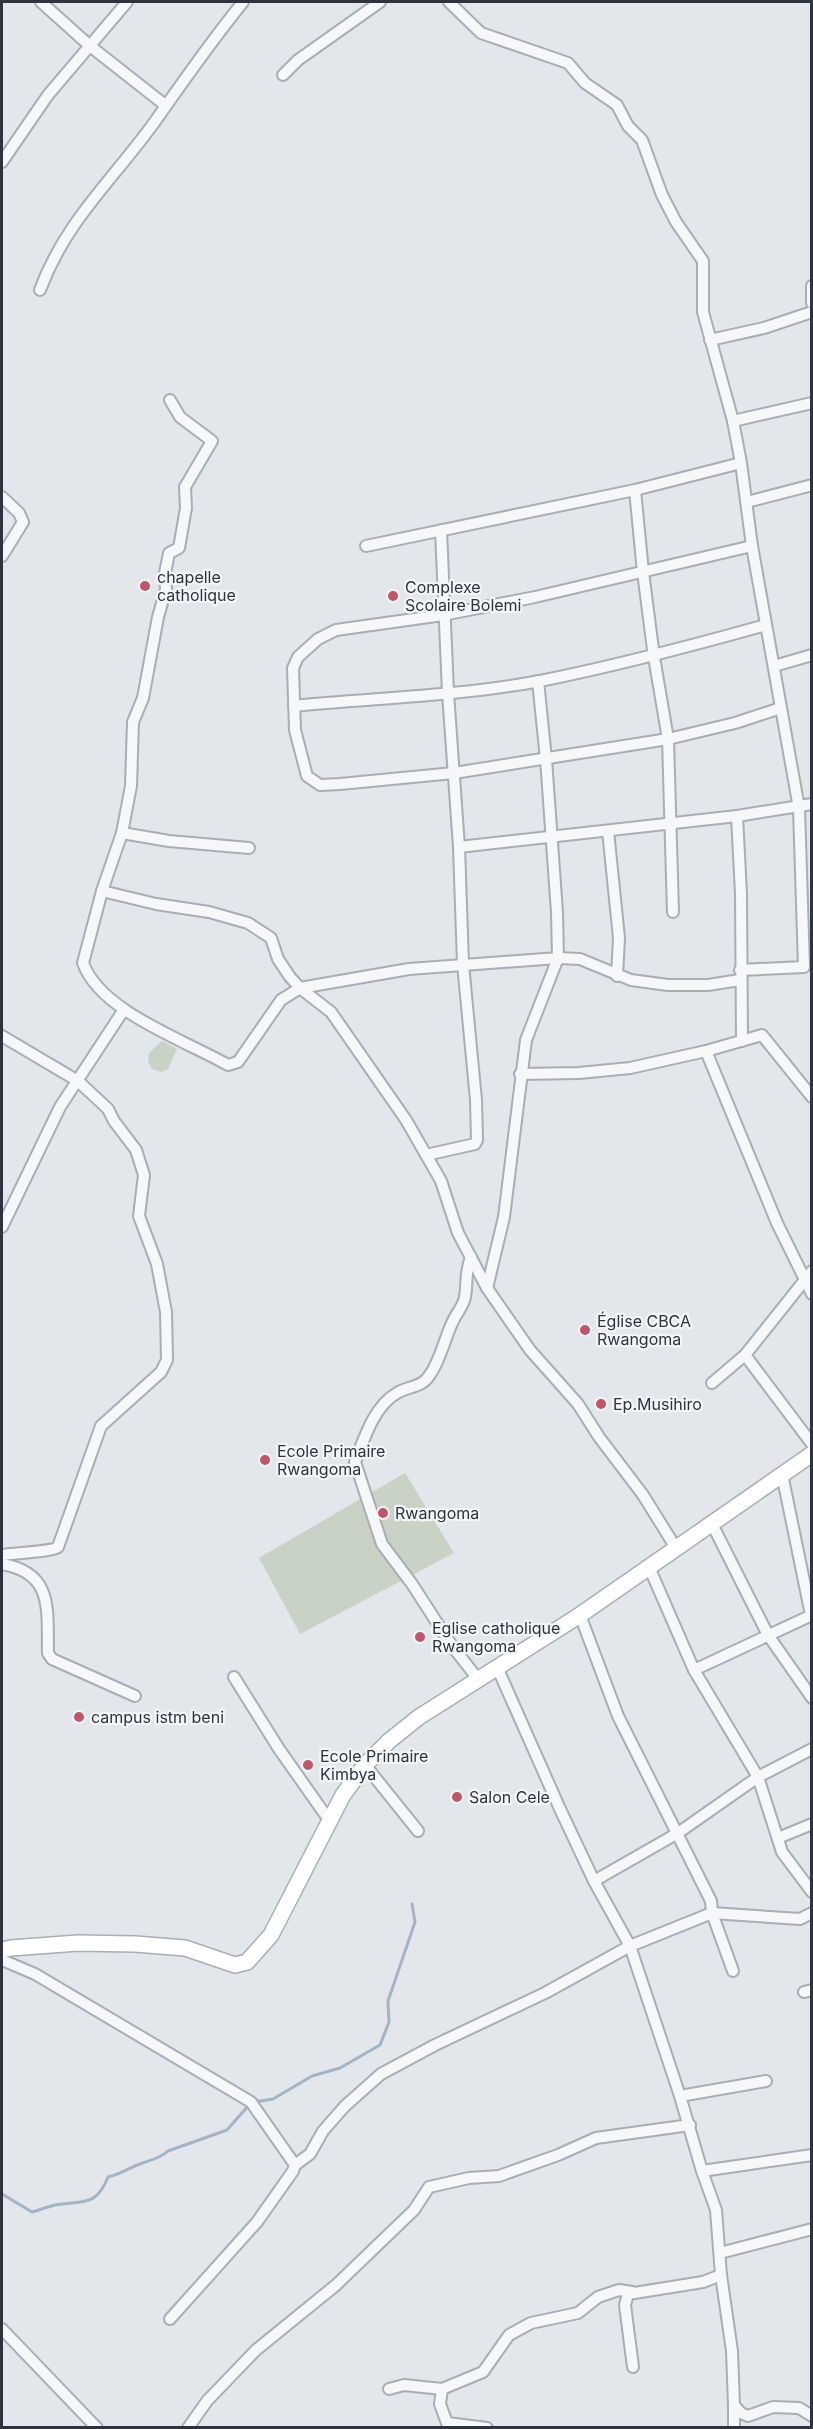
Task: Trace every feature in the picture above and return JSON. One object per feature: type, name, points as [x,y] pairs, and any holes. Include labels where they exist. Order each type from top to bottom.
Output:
[{"type":"street","points":[[41,2],[90,46],[165,105]]},
{"type":"street","points":[[2,162],[48,95],[127,2]]},
{"type":"street","points":[[40,290],[49,266],[72,225],[156,120],[209,44],[243,2]]},
{"type":"street","points":[[282,75],[298,60],[380,2]]},
{"type":"street","points":[[170,400],[180,417],[212,441],[185,487],[186,508],[179,548],[169,553],[165,573],[166,589],[158,617],[143,698],[133,722],[131,786],[122,833],[102,891],[83,963],[104,996],[123,1011],[228,1065],[233,1065],[238,1062],[281,1000],[300,988],[409,969],[558,958],[580,959],[617,976],[668,985],[708,985],[740,975],[804,967],[800,808],[752,546],[733,421],[703,312],[703,261],[675,222],[662,195],[642,140],[628,126],[617,105],[585,83],[568,63],[481,33],[449,2]]},
{"type":"street","points":[[812,286],[812,303]]},
{"type":"street","points":[[710,340],[764,328],[812,312]]},
{"type":"street","points":[[733,421],[812,403]]},
{"type":"street","points":[[366,546],[636,490],[741,463]]},
{"type":"street","points":[[747,502],[812,485]]},
{"type":"street","points":[[636,490],[643,572],[668,739],[672,912]]},
{"type":"street","points":[[2,497],[19,513],[23,522],[2,556]]},
{"type":"street","points":[[426,1155],[475,1144],[477,1140],[476,1100],[463,964],[459,847],[443,615],[441,530]]},
{"type":"street","points":[[752,546],[443,615],[348,628],[318,639],[298,657],[292,668],[295,730],[308,776],[320,785],[454,773],[668,739],[735,723],[781,708]]},
{"type":"street","points":[[294,706],[448,693],[538,681],[654,657],[766,625]]},
{"type":"street","points":[[774,666],[812,655]]},
{"type":"street","points":[[487,1288],[504,1217],[526,1040],[558,958],[546,759],[538,681]]},
{"type":"street","points":[[459,847],[737,816],[800,808],[812,804]]},
{"type":"street","points":[[737,816],[741,894],[742,1041]]},
{"type":"street","points":[[609,831],[619,938],[617,976]]},
{"type":"street","points":[[122,833],[169,841],[249,848]]},
{"type":"street","points":[[102,891],[156,904],[209,912],[248,923],[271,938],[278,959],[290,977],[300,988],[331,1012],[406,1120],[441,1181],[458,1233],[487,1288],[531,1350],[578,1404],[599,1437],[643,1495],[676,1548]]},
{"type":"street","points":[[2,1227],[60,1107],[123,1011]]},
{"type":"street","points":[[2,1035],[78,1081],[108,1109],[114,1121],[136,1150],[144,1175],[139,1216],[157,1263],[166,1312],[167,1360],[161,1372],[101,1426],[58,1547],[51,1551],[37,1550],[2,1555]]},
{"type":"street","points":[[520,1074],[579,1073],[630,1068],[706,1051],[762,1035],[812,1097]]},
{"type":"street","points":[[706,1051],[740,1138],[803,1280],[812,1294]]},
{"type":"street","points":[[471,1257],[465,1272],[465,1298],[428,1378],[414,1388],[398,1392],[383,1406],[370,1426],[355,1462],[382,1544],[412,1584],[452,1646],[478,1679]]},
{"type":"street","points":[[712,1383],[745,1354],[812,1271]]},
{"type":"street","points":[[745,1354],[812,1444]]},
{"type":"street","points":[[2,1950],[78,1943],[135,1944],[185,1948],[235,1965],[247,1962],[271,1935],[308,1867],[343,1795],[365,1766],[389,1741],[419,1717],[580,1615],[812,1454]]},
{"type":"street","points":[[694,1670],[811,1615],[782,1474]]},
{"type":"street","points":[[711,1522],[768,1635],[812,1698]]},
{"type":"street","points":[[2,1564],[20,1567],[39,1581],[46,1606],[48,1653],[52,1659],[135,1696]]},
{"type":"street","points":[[649,1567],[694,1670],[758,1777],[782,1852],[812,1892]]},
{"type":"street","points":[[580,1615],[618,1716],[711,1901],[712,1913],[733,1971]]},
{"type":"street","points":[[497,1667],[594,1881],[630,1946],[690,2125],[716,2210],[732,2351],[734,2427]]},
{"type":"street","points":[[234,1677],[279,1749],[329,1820]]},
{"type":"street","points":[[594,1881],[678,1833],[758,1777],[812,1749]]},
{"type":"street","points":[[365,1766],[418,1831]]},
{"type":"street","points":[[777,1838],[812,1824]]},
{"type":"street","points":[[170,2319],[257,2222],[295,2165],[309,2154],[323,2131],[345,2106],[381,2074],[435,2045],[545,1994],[630,1946],[712,1913],[800,1919],[812,1913]]},
{"type":"street","points":[[2,1960],[35,1974],[251,2102],[295,2165]]},
{"type":"street","points":[[680,2096],[766,2081]]},
{"type":"street","points":[[188,2427],[207,2401],[256,2350],[336,2285],[414,2210],[429,2187],[469,2178],[499,2176],[558,2155],[596,2138],[690,2125]]},
{"type":"street","points":[[702,2170],[812,2155]]},
{"type":"street","points":[[720,2253],[812,2229]]},
{"type":"street","points":[[389,2389],[404,2385],[442,2389],[483,2372],[509,2335],[531,2323],[578,2313],[598,2297],[619,2290],[632,2292],[703,2282],[722,2275]]},
{"type":"street","points":[[632,2292],[626,2298],[625,2305],[633,2367]]},
{"type":"street","points":[[2,2329],[97,2427]]},
{"type":"street","points":[[442,2389],[440,2404],[447,2423],[487,2427]]},
{"type":"street","points":[[734,2405],[748,2416],[773,2407],[799,2408],[812,2416]]},
{"type":"green space","points":[[162,1041],[177,1049],[168,1069],[161,1072],[152,1069],[148,1061],[149,1053]]},
{"type":"green space","name":"Rwangoma","points":[[405,1473],[454,1553],[300,1634],[259,1558]]},
{"type":"waterway","points":[[254,2102],[273,2099],[312,2076],[340,2068],[380,2045],[389,2022],[388,2001],[415,1922],[412,1904]]},
{"type":"waterway","points":[[2,2194],[32,2212],[55,2205],[87,2201],[98,2194],[108,2177],[158,2158],[168,2151],[227,2130],[249,2105]]},
{"type":"place","name":"chapelle catholique","points":[[145,586]]},
{"type":"place","name":"Complexe Scolaire Bolemi","points":[[393,596]]},
{"type":"place","name":"Église CBCA Rwangoma","points":[[585,1330]]},
{"type":"place","name":"Ep.Musihiro","points":[[601,1404]]},
{"type":"place","name":"Ecole Primaire Rwangoma","points":[[265,1460]]},
{"type":"place","name":"Rwangoma","points":[[383,1513]]},
{"type":"place","name":"Eglise catholique Rwangoma","points":[[420,1637]]},
{"type":"place","name":"campus istm beni","points":[[79,1717]]},
{"type":"place","name":"Ecole Primaire Kimbya","points":[[308,1765]]},
{"type":"place","name":"Salon Cele","points":[[457,1797]]}]
